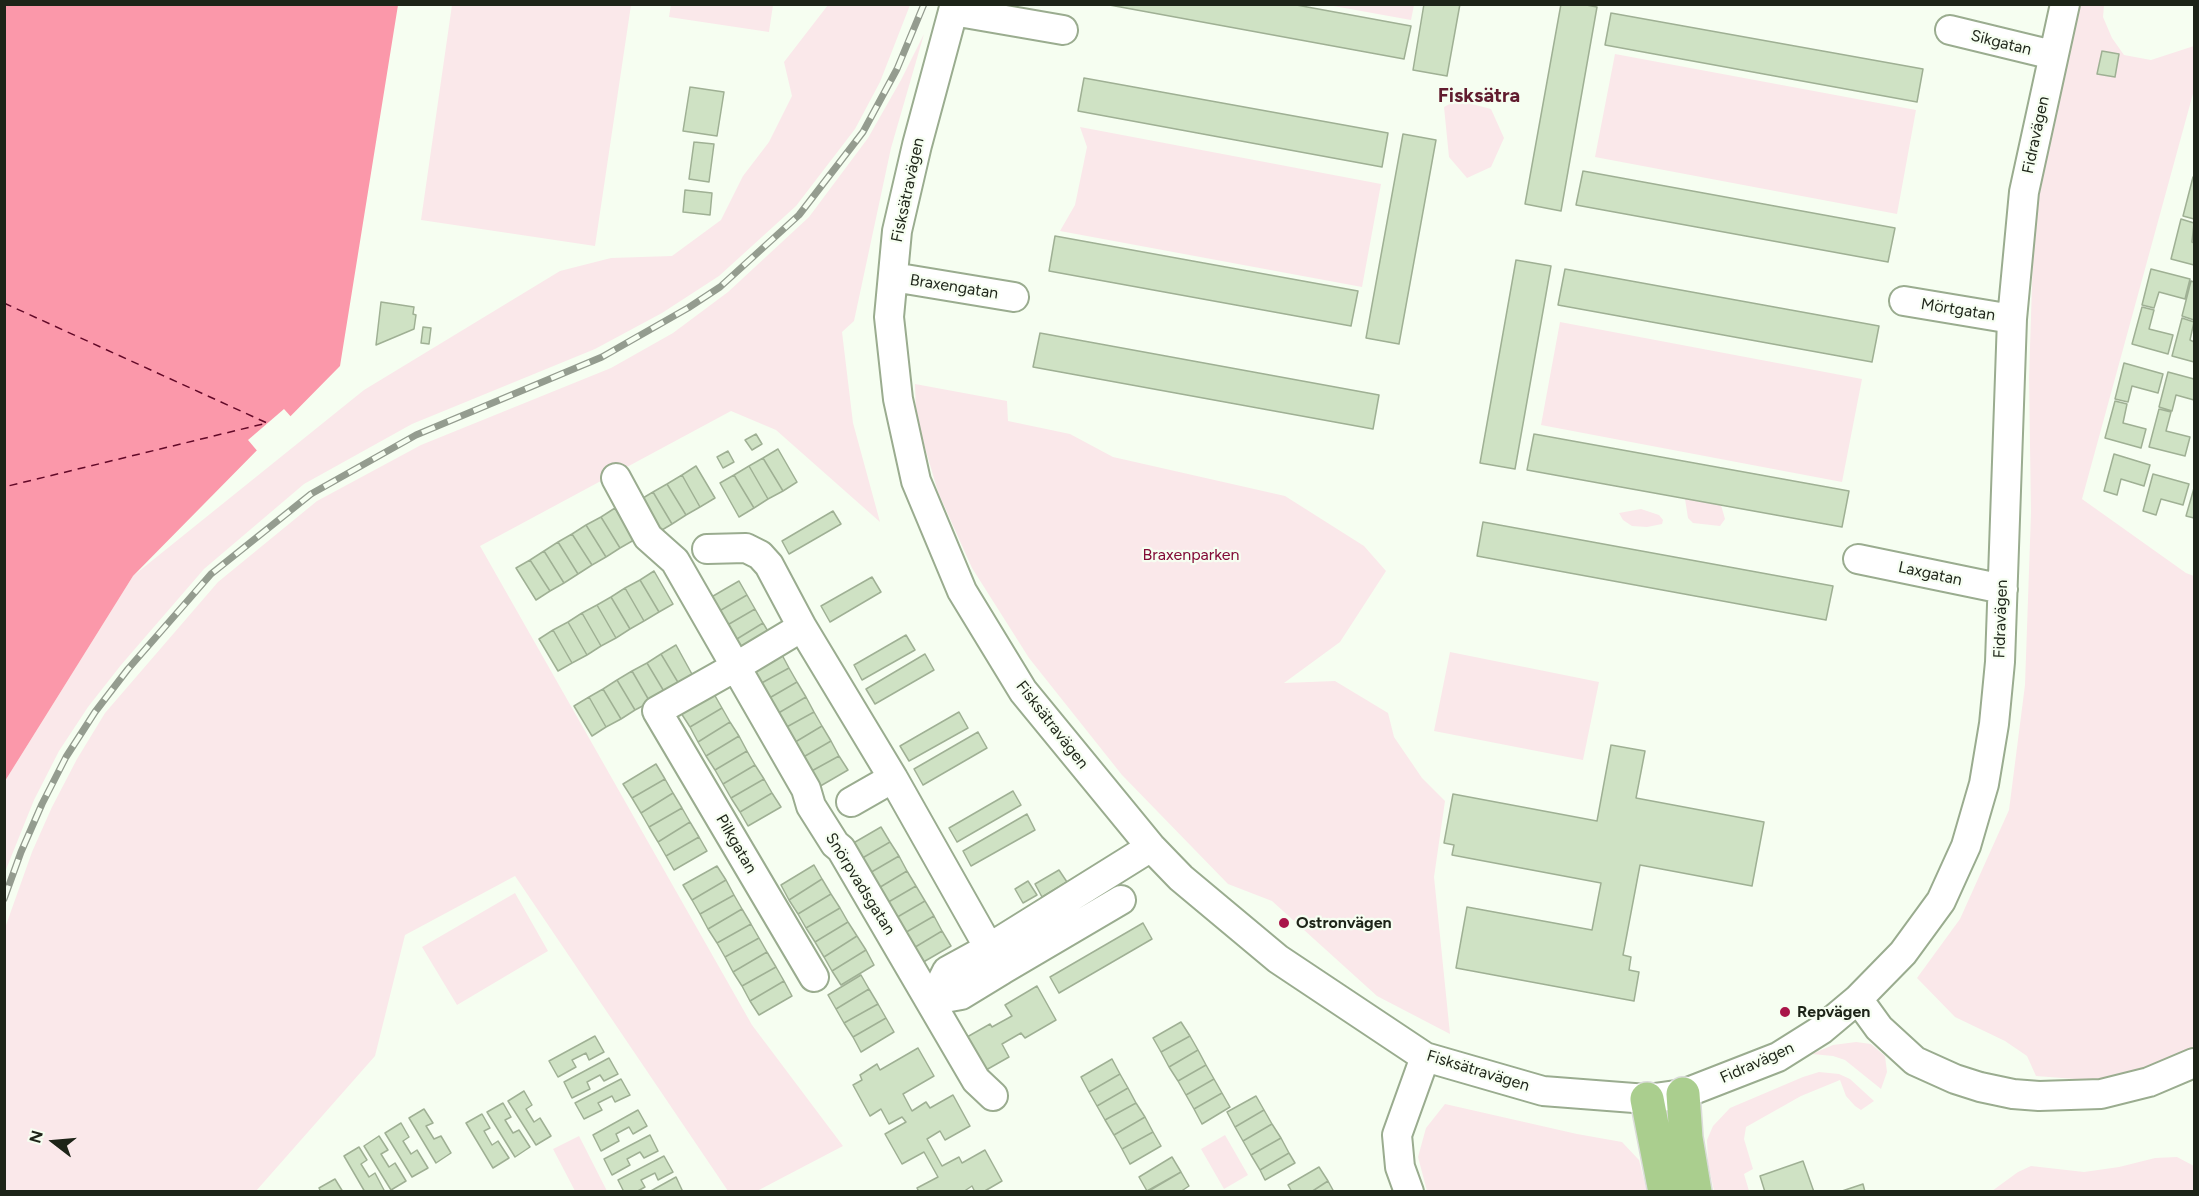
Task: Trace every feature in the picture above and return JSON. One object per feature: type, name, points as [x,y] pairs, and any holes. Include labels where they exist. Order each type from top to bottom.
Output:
[{"type":"main road","points":[[1683,1094],[1686,1138],[1695,1191]]},
{"type":"main road","points":[[1647,1099],[1665,1191]]},
{"type":"street","name":"Fidravägen","points":[[1683,1094],[1778,1057],[1821,1030],[1858,999],[1903,953],[1941,902],[1966,846],[1984,784],[1995,724],[2000,662],[2012,319],[2024,192],[2065,4]]},
{"type":"street","points":[[954,8],[1063,30]]},
{"type":"street","name":"Fisksätravägen","points":[[954,8],[917,145],[897,231],[889,317],[898,399],[916,481],[962,591],[1023,691],[1151,847],[1181,878],[1278,959],[1425,1057],[1544,1091],[1647,1099],[1683,1094]]},
{"type":"street","name":"Sikgatan","points":[[1950,30],[2053,56]]},
{"type":"street","name":"Braxengatan","points":[[893,277],[1014,297]]},
{"type":"street","name":"Mörtgatan","points":[[1904,301],[2012,319]]},
{"type":"street","name":"Snörpvadsgatan","points":[[616,478],[648,537],[675,561],[806,789],[811,806],[835,844],[841,849],[976,1080],[993,1096]]},
{"type":"street","points":[[707,549],[746,548],[760,555],[769,565],[802,627],[893,778],[995,959]]},
{"type":"street","name":"Laxgatan","points":[[1858,559],[2003,589]]},
{"type":"street","points":[[737,666],[802,627]]},
{"type":"street","name":"Pilkgatan","points":[[737,666],[657,711],[814,977]]},
{"type":"street","points":[[851,802],[893,778]]},
{"type":"street","points":[[995,959],[1151,847]]},
{"type":"street","points":[[995,959],[1121,900]]},
{"type":"street","points":[[1858,999],[1879,1028],[1915,1061],[1955,1079],[2013,1094],[2039,1096],[2101,1094],[2149,1082],[2194,1063]]},
{"type":"street","points":[[1409,1191],[1400,1167],[1397,1135],[1425,1057]]},
{"type":"green space","points":[[671,4],[773,5],[769,32],[669,17]]},
{"type":"green space","points":[[452,5],[631,5],[595,246],[421,220]]},
{"type":"green space","points":[[828,5],[910,5],[880,82],[855,129],[796,206],[719,276],[662,313],[595,349],[412,424],[304,484],[204,569],[88,707],[59,751],[34,800],[5,872],[5,781],[133,576],[364,390],[560,271],[611,258],[672,256],[721,220],[743,176],[769,142],[792,96],[784,62]]},
{"type":"green space","points":[[1328,5],[1414,5],[1411,20]]},
{"type":"green space","points":[[2071,5],[2104,5],[2103,17],[2112,38],[2124,55],[2151,60],[2194,46],[2194,90],[2082,499],[2186,573],[2194,576],[2194,1048],[2146,1070],[2101,1081],[2036,1076],[2027,1056],[2005,1041],[1955,1017],[1917,978],[1960,919],[2009,810],[2025,685],[2031,513],[2029,378],[2035,192]]},
{"type":"green space","points":[[924,34],[891,148],[854,321],[842,332],[853,423],[880,522],[776,430],[731,411],[480,546],[752,1025],[843,1146],[757,1191],[728,1191],[515,876],[405,935],[375,1056],[256,1191],[5,1192],[5,928],[32,852],[52,807],[105,713],[218,582],[317,501],[421,445],[611,368],[673,333],[728,292],[809,217],[868,138]]},
{"type":"green space","points":[[1615,54],[1916,110],[1897,214],[1595,157]]},
{"type":"green space","points":[[1457,100],[1491,109],[1504,138],[1491,167],[1467,178],[1449,157],[1444,107]]},
{"type":"green space","points":[[1080,127],[1381,184],[1362,287],[1060,231],[1075,205],[1087,147]]},
{"type":"green space","points":[[1560,322],[1862,379],[1842,482],[1541,425]]},
{"type":"green space","name":"Braxenparken","points":[[915,384],[1007,401],[1008,421],[1070,434],[1113,457],[1285,496],[1364,546],[1386,571],[1340,642],[1284,683],[1335,681],[1388,713],[1394,737],[1422,778],[1445,801],[1434,877],[1450,1034],[1377,996],[1272,901],[1228,884],[1122,775],[1029,658],[972,568],[938,492],[916,417]]},
{"type":"green space","points":[[1685,499],[1721,505],[1725,519],[1720,526],[1693,523],[1688,518]]},
{"type":"green space","points":[[1641,509],[1659,515],[1663,520],[1662,524],[1647,527],[1632,526],[1623,520],[1619,513]]},
{"type":"green space","points":[[1450,652],[1599,682],[1583,760],[1434,731]]},
{"type":"green space","points":[[515,893],[548,951],[457,1005],[422,947]]},
{"type":"green space","points":[[1856,1042],[1871,1044],[1885,1056],[1887,1072],[1881,1089],[1845,1060],[1812,1054],[1833,1045]]},
{"type":"green space","points":[[1819,1072],[1839,1074],[1850,1079],[1874,1101],[1861,1110],[1846,1096],[1840,1080],[1801,1096],[1746,1127],[1744,1139],[1753,1169],[1744,1174],[1749,1191],[1714,1191],[1708,1163],[1707,1140],[1713,1126],[1730,1108]]},
{"type":"green space","points":[[1445,1104],[1622,1142],[1639,1160],[1647,1191],[1427,1191],[1418,1157],[1426,1128]]},
{"type":"green space","points":[[1225,1135],[1248,1175],[1224,1189],[1201,1149]]},
{"type":"green space","points":[[579,1136],[607,1191],[575,1191],[553,1149]]},
{"type":"green space","points":[[2177,1157],[2194,1166],[2194,1191],[1992,1191],[2018,1172],[2031,1166],[2084,1172],[2119,1167],[2155,1158]]},
{"type":"shaded area","points":[[5,5],[398,5],[340,366],[133,576],[5,781]]},
{"type":"pier","points":[[284,409],[293,419],[259,453],[248,440]]},
{"type":"building","points":[[1104,4],[1291,4],[1411,26],[1404,59]]},
{"type":"building","points":[[1424,4],[1460,4],[1447,76],[1413,70]]},
{"type":"building","points":[[1561,4],[1597,7],[1561,211],[1525,204]]},
{"type":"building","points":[[1611,13],[1923,69],[1917,102],[1605,45]]},
{"type":"building","points":[[2102,51],[2119,54],[2115,77],[2097,74]]},
{"type":"building","points":[[1084,78],[1388,133],[1382,167],[1078,111]]},
{"type":"building","points":[[690,87],[724,92],[717,136],[683,131]]},
{"type":"building","points":[[1403,134],[1436,140],[1399,344],[1366,338]]},
{"type":"building","points":[[694,142],[714,144],[709,182],[689,179]]},
{"type":"building","points":[[1583,171],[1895,228],[1888,262],[1576,205]]},
{"type":"building","points":[[2194,177],[2194,219],[2183,216]]},
{"type":"building","points":[[685,190],[712,193],[710,215],[683,212]]},
{"type":"building","points":[[2181,219],[2194,223],[2192,242],[2194,243],[2194,265],[2171,259]]},
{"type":"building","points":[[1055,236],[1358,291],[1351,326],[1049,271]]},
{"type":"building","points":[[1516,260],[1551,266],[1515,469],[1480,463]]},
{"type":"building","points":[[1565,269],[1879,326],[1872,362],[1558,305]]},
{"type":"building","points":[[2151,269],[2190,279],[2185,299],[2159,292],[2154,308],[2142,305]]},
{"type":"building","points":[[2191,281],[2194,282],[2194,320],[2182,316]]},
{"type":"building","points":[[381,302],[414,307],[413,314],[416,315],[414,329],[376,345]]},
{"type":"building","points":[[2142,307],[2154,310],[2149,329],[2173,335],[2168,354],[2132,344]]},
{"type":"building","points":[[2182,318],[2194,322],[2190,340],[2194,342],[2194,362],[2172,356]]},
{"type":"building","points":[[423,327],[431,328],[429,344],[421,343]]},
{"type":"building","points":[[1040,333],[1379,395],[1373,429],[1033,367]]},
{"type":"building","points":[[2124,363],[2163,374],[2158,393],[2132,386],[2128,402],[2115,399]]},
{"type":"building","points":[[2168,372],[2194,379],[2194,400],[2176,395],[2172,411],[2159,407]]},
{"type":"building","points":[[2115,401],[2127,404],[2123,423],[2146,429],[2141,448],[2105,438]]},
{"type":"building","points":[[2159,409],[2171,412],[2166,431],[2190,437],[2185,456],[2149,447]]},
{"type":"building","points":[[756,434],[762,444],[752,450],[745,440]]},
{"type":"building","points":[[1534,434],[1849,491],[1842,527],[1527,470]]},
{"type":"building","points":[[778,449],[797,482],[783,491],[763,458]]},
{"type":"building","points":[[728,451],[734,462],[723,468],[717,457]]},
{"type":"building","points":[[2114,454],[2150,465],[2144,486],[2121,479],[2117,495],[2104,491]]},
{"type":"building","points":[[763,458],[783,491],[768,499],[749,466]]},
{"type":"building","points":[[696,466],[715,498],[700,507],[682,475]]},
{"type":"building","points":[[749,466],[768,499],[754,508],[734,475]]},
{"type":"building","points":[[2153,474],[2189,484],[2183,505],[2161,499],[2156,515],[2143,511]]},
{"type":"building","points":[[682,475],[700,507],[686,515],[667,484]]},
{"type":"building","points":[[734,475],[754,508],[739,517],[720,483]]},
{"type":"building","points":[[667,484],[686,515],[672,524],[653,492]]},
{"type":"building","points":[[2194,488],[2194,518],[2186,516]]},
{"type":"building","points":[[653,492],[672,524],[657,533],[638,501]]},
{"type":"building","points":[[615,508],[634,540],[620,548],[601,517]]},
{"type":"building","points":[[833,511],[841,524],[789,554],[782,541]]},
{"type":"building","points":[[601,517],[620,548],[606,557],[586,525]]},
{"type":"building","points":[[1483,522],[1833,586],[1826,620],[1477,556]]},
{"type":"building","points":[[586,525],[606,557],[592,565],[572,534]]},
{"type":"building","points":[[572,534],[592,565],[578,574],[558,542]]},
{"type":"building","points":[[558,542],[578,574],[564,583],[544,551]]},
{"type":"building","points":[[544,551],[564,583],[550,591],[530,560]]},
{"type":"building","points":[[530,560],[550,591],[536,600],[516,568]]},
{"type":"building","points":[[654,571],[673,604],[659,612],[640,580]]},
{"type":"building","points":[[872,577],[881,592],[830,622],[821,606]]},
{"type":"building","points":[[640,580],[659,612],[644,621],[625,588]]},
{"type":"building","points":[[739,581],[747,595],[716,613],[708,599]]},
{"type":"building","points":[[625,588],[644,621],[630,629],[611,597]]},
{"type":"building","points":[[747,595],[755,609],[724,627],[716,613]]},
{"type":"building","points":[[611,597],[630,629],[616,638],[597,605]]},
{"type":"building","points":[[597,605],[616,638],[601,646],[582,613]]},
{"type":"building","points":[[755,609],[763,623],[732,642],[724,627]]},
{"type":"building","points":[[582,613],[601,646],[587,655],[568,622]]},
{"type":"building","points":[[568,622],[587,655],[572,663],[553,630]]},
{"type":"building","points":[[763,623],[772,638],[740,656],[732,642]]},
{"type":"building","points":[[553,630],[572,663],[558,671],[539,639]]},
{"type":"building","points":[[906,635],[915,650],[862,680],[854,665]]},
{"type":"building","points":[[676,645],[693,676],[679,684],[661,654]]},
{"type":"building","points":[[781,653],[789,668],[758,685],[750,671]]},
{"type":"building","points":[[661,654],[679,684],[665,693],[647,663]]},
{"type":"building","points":[[925,654],[934,670],[875,704],[866,689]]},
{"type":"building","points":[[647,663],[665,693],[650,702],[632,671]]},
{"type":"building","points":[[789,668],[797,682],[766,700],[758,685]]},
{"type":"building","points":[[632,671],[650,702],[635,710],[617,680]]},
{"type":"building","points":[[617,680],[635,710],[621,719],[603,689]]},
{"type":"building","points":[[797,682],[806,697],[775,715],[766,700]]},
{"type":"building","points":[[603,689],[621,719],[606,727],[589,697]]},
{"type":"building","points":[[714,694],[722,708],[690,727],[681,713]]},
{"type":"building","points":[[589,697],[606,727],[592,736],[574,706]]},
{"type":"building","points":[[806,697],[814,712],[783,729],[775,715]]},
{"type":"building","points":[[722,708],[730,722],[698,742],[690,727]]},
{"type":"building","points":[[814,712],[822,726],[792,744],[783,729]]},
{"type":"building","points":[[959,712],[968,728],[909,761],[900,746]]},
{"type":"building","points":[[730,722],[739,736],[706,756],[698,742]]},
{"type":"building","points":[[822,726],[831,741],[800,759],[792,744]]},
{"type":"building","points":[[978,732],[987,748],[923,785],[914,769]]},
{"type":"building","points":[[739,736],[747,751],[715,770],[706,756]]},
{"type":"building","points":[[831,741],[839,756],[808,773],[800,759]]},
{"type":"building","points":[[1611,745],[1645,751],[1636,798],[1764,822],[1752,886],[1640,865],[1623,955],[1631,957],[1629,970],[1639,972],[1634,1001],[1456,968],[1467,907],[1592,930],[1601,883],[1452,855],[1454,845],[1444,843],[1453,794],[1597,821]]},
{"type":"building","points":[[747,751],[755,765],[723,784],[715,770]]},
{"type":"building","points":[[839,756],[848,770],[817,788],[808,773]]},
{"type":"building","points":[[656,764],[665,779],[632,798],[623,784]]},
{"type":"building","points":[[755,765],[764,779],[731,798],[723,784]]},
{"type":"building","points":[[665,779],[673,793],[641,813],[632,798]]},
{"type":"building","points":[[764,779],[772,793],[740,812],[731,798]]},
{"type":"building","points":[[1013,791],[1021,805],[957,842],[949,828]]},
{"type":"building","points":[[673,793],[682,808],[649,827],[641,813]]},
{"type":"building","points":[[772,793],[781,807],[748,826],[740,812]]},
{"type":"building","points":[[682,808],[690,822],[658,842],[649,827]]},
{"type":"building","points":[[1027,814],[1035,830],[971,866],[963,851]]},
{"type":"building","points":[[690,822],[699,837],[666,856],[658,842]]},
{"type":"building","points":[[881,827],[890,842],[859,860],[850,845]]},
{"type":"building","points":[[699,837],[707,851],[674,870],[666,856]]},
{"type":"building","points":[[890,842],[899,856],[868,874],[859,860]]},
{"type":"building","points":[[899,856],[907,871],[877,889],[868,874]]},
{"type":"building","points":[[814,865],[822,879],[789,900],[781,885]]},
{"type":"building","points":[[717,866],[726,880],[692,900],[683,885]]},
{"type":"building","points":[[1059,870],[1067,882],[1042,897],[1035,884]]},
{"type":"building","points":[[907,871],[916,886],[885,904],[877,889]]},
{"type":"building","points":[[822,879],[831,894],[798,914],[789,900]]},
{"type":"building","points":[[726,880],[734,895],[700,914],[692,900]]},
{"type":"building","points":[[1028,881],[1037,895],[1023,903],[1015,889]]},
{"type":"building","points":[[916,886],[925,901],[894,919],[885,904]]},
{"type":"building","points":[[831,894],[840,908],[806,928],[798,914]]},
{"type":"building","points":[[734,895],[742,909],[708,929],[700,914]]},
{"type":"building","points":[[925,901],[934,916],[903,934],[894,919]]},
{"type":"building","points":[[840,908],[848,922],[815,942],[806,928]]},
{"type":"building","points":[[742,909],[751,924],[717,943],[708,929]]},
{"type":"building","points":[[934,916],[942,931],[912,949],[903,934]]},
{"type":"building","points":[[848,922],[857,936],[824,957],[815,942]]},
{"type":"building","points":[[1143,923],[1152,939],[1059,993],[1050,977]]},
{"type":"building","points":[[751,924],[759,938],[725,957],[717,943]]},
{"type":"building","points":[[942,931],[951,946],[920,964],[912,949]]},
{"type":"building","points":[[857,936],[866,950],[832,971],[824,957]]},
{"type":"building","points":[[759,938],[767,952],[733,972],[725,957]]},
{"type":"building","points":[[866,950],[874,965],[841,985],[832,971]]},
{"type":"building","points":[[767,952],[776,967],[742,986],[733,972]]},
{"type":"building","points":[[776,967],[784,981],[750,1001],[742,986]]},
{"type":"building","points":[[861,975],[869,989],[836,1009],[828,995]]},
{"type":"building","points":[[784,981],[792,996],[759,1015],[750,1001]]},
{"type":"building","points":[[1037,986],[1056,1020],[1025,1038],[1021,1033],[1002,1044],[1009,1057],[979,1074],[960,1041],[990,1024],[992,1027],[1012,1016],[1005,1005]]},
{"type":"building","points":[[869,989],[878,1004],[844,1023],[836,1009]]},
{"type":"building","points":[[878,1004],[886,1018],[853,1037],[844,1023]]},
{"type":"building","points":[[886,1018],[894,1032],[861,1052],[853,1037]]},
{"type":"building","points":[[1181,1022],[1190,1036],[1161,1052],[1153,1038]]},
{"type":"building","points":[[595,1036],[604,1052],[589,1060],[586,1053],[572,1060],[576,1067],[558,1077],[549,1061]]},
{"type":"building","points":[[1190,1036],[1198,1050],[1169,1067],[1161,1052]]},
{"type":"building","points":[[918,1048],[934,1076],[903,1094],[912,1111],[926,1102],[930,1108],[953,1095],[970,1126],[945,1140],[940,1131],[927,1139],[942,1166],[959,1157],[962,1163],[985,1150],[1002,1181],[983,1192],[975,1192],[972,1186],[963,1192],[919,1192],[917,1188],[938,1177],[924,1152],[902,1164],[885,1134],[906,1122],[902,1117],[889,1124],[881,1109],[870,1116],[853,1085],[862,1080],[860,1075],[877,1064],[880,1070]]},
{"type":"building","points":[[1198,1050],[1206,1065],[1178,1081],[1169,1067]]},
{"type":"building","points":[[609,1058],[618,1074],[604,1081],[600,1075],[587,1082],[590,1089],[572,1098],[564,1082]]},
{"type":"building","points":[[1112,1059],[1120,1074],[1089,1092],[1081,1077]]},
{"type":"building","points":[[1206,1065],[1214,1079],[1186,1095],[1178,1081]]},
{"type":"building","points":[[1120,1074],[1128,1088],[1097,1106],[1089,1092]]},
{"type":"building","points":[[621,1079],[630,1095],[615,1102],[612,1096],[598,1103],[602,1110],[584,1119],[575,1103]]},
{"type":"building","points":[[1214,1079],[1222,1093],[1194,1109],[1186,1095]]},
{"type":"building","points":[[1128,1088],[1136,1103],[1105,1120],[1097,1106]]},
{"type":"building","points":[[524,1091],[532,1105],[526,1109],[534,1122],[540,1118],[551,1136],[536,1145],[508,1101]]},
{"type":"building","points":[[1222,1093],[1230,1107],[1202,1124],[1194,1109]]},
{"type":"building","points":[[1256,1096],[1264,1110],[1235,1127],[1227,1112]]},
{"type":"building","points":[[503,1103],[511,1117],[505,1120],[513,1133],[519,1130],[530,1147],[515,1157],[487,1112]]},
{"type":"building","points":[[1136,1103],[1145,1117],[1114,1135],[1105,1120]]},
{"type":"building","points":[[424,1109],[433,1123],[426,1126],[434,1139],[441,1136],[451,1153],[436,1163],[409,1118]]},
{"type":"building","points":[[638,1110],[647,1126],[633,1134],[629,1127],[616,1134],[619,1141],[601,1151],[593,1135]]},
{"type":"building","points":[[1264,1110],[1272,1124],[1243,1141],[1235,1127]]},
{"type":"building","points":[[482,1114],[490,1128],[484,1131],[492,1145],[498,1141],[509,1158],[493,1168],[466,1123]]},
{"type":"building","points":[[1145,1117],[1153,1132],[1122,1149],[1114,1135]]},
{"type":"building","points":[[401,1123],[409,1137],[403,1141],[411,1154],[417,1150],[428,1168],[412,1177],[385,1133]]},
{"type":"building","points":[[1272,1124],[1281,1138],[1251,1155],[1243,1141]]},
{"type":"building","points":[[1153,1132],[1161,1146],[1130,1164],[1122,1149]]},
{"type":"building","points":[[650,1135],[658,1151],[644,1158],[640,1152],[627,1159],[630,1165],[612,1175],[604,1159]]},
{"type":"building","points":[[379,1136],[388,1150],[381,1154],[389,1167],[395,1163],[406,1181],[391,1190],[364,1146]]},
{"type":"building","points":[[1281,1138],[1289,1153],[1260,1170],[1251,1155]]},
{"type":"building","points":[[359,1147],[367,1160],[361,1164],[369,1177],[375,1173],[385,1192],[365,1192],[344,1156]]},
{"type":"building","points":[[1289,1153],[1295,1163],[1265,1180],[1260,1170]]},
{"type":"building","points":[[664,1156],[673,1172],[658,1180],[655,1173],[641,1180],[645,1187],[636,1192],[624,1192],[618,1180]]},
{"type":"building","points":[[1172,1157],[1181,1172],[1147,1191],[1139,1177]]},
{"type":"building","points":[[1803,1161],[1814,1192],[1765,1192],[1760,1176]]},
{"type":"building","points":[[1319,1167],[1328,1181],[1311,1192],[1292,1192],[1288,1185]]},
{"type":"building","points":[[1181,1172],[1189,1186],[1180,1192],[1147,1192]]},
{"type":"building","points":[[676,1177],[683,1192],[649,1192]]},
{"type":"building","points":[[335,1179],[343,1192],[321,1192],[319,1188]]},
{"type":"building","points":[[1328,1181],[1334,1192],[1311,1192]]},
{"type":"building","points":[[1863,1184],[1865,1192],[1839,1192]]},
{"type":"ferry route","points":[[4,303],[267,423],[4,487]]},
{"type":"railway","points":[[4,899],[21,852],[66,757],[95,712],[128,669],[211,574],[311,494],[416,435],[602,357],[720,287],[799,215],[863,132],[897,69],[924,4]]},
{"type":"place","name":"Ostronvägen","points":[[1284,923]]},
{"type":"place","name":"Repvägen","points":[[1785,1012]]},
{"type":"district","name":"Fisksätra","points":[[1479,96]]}]
